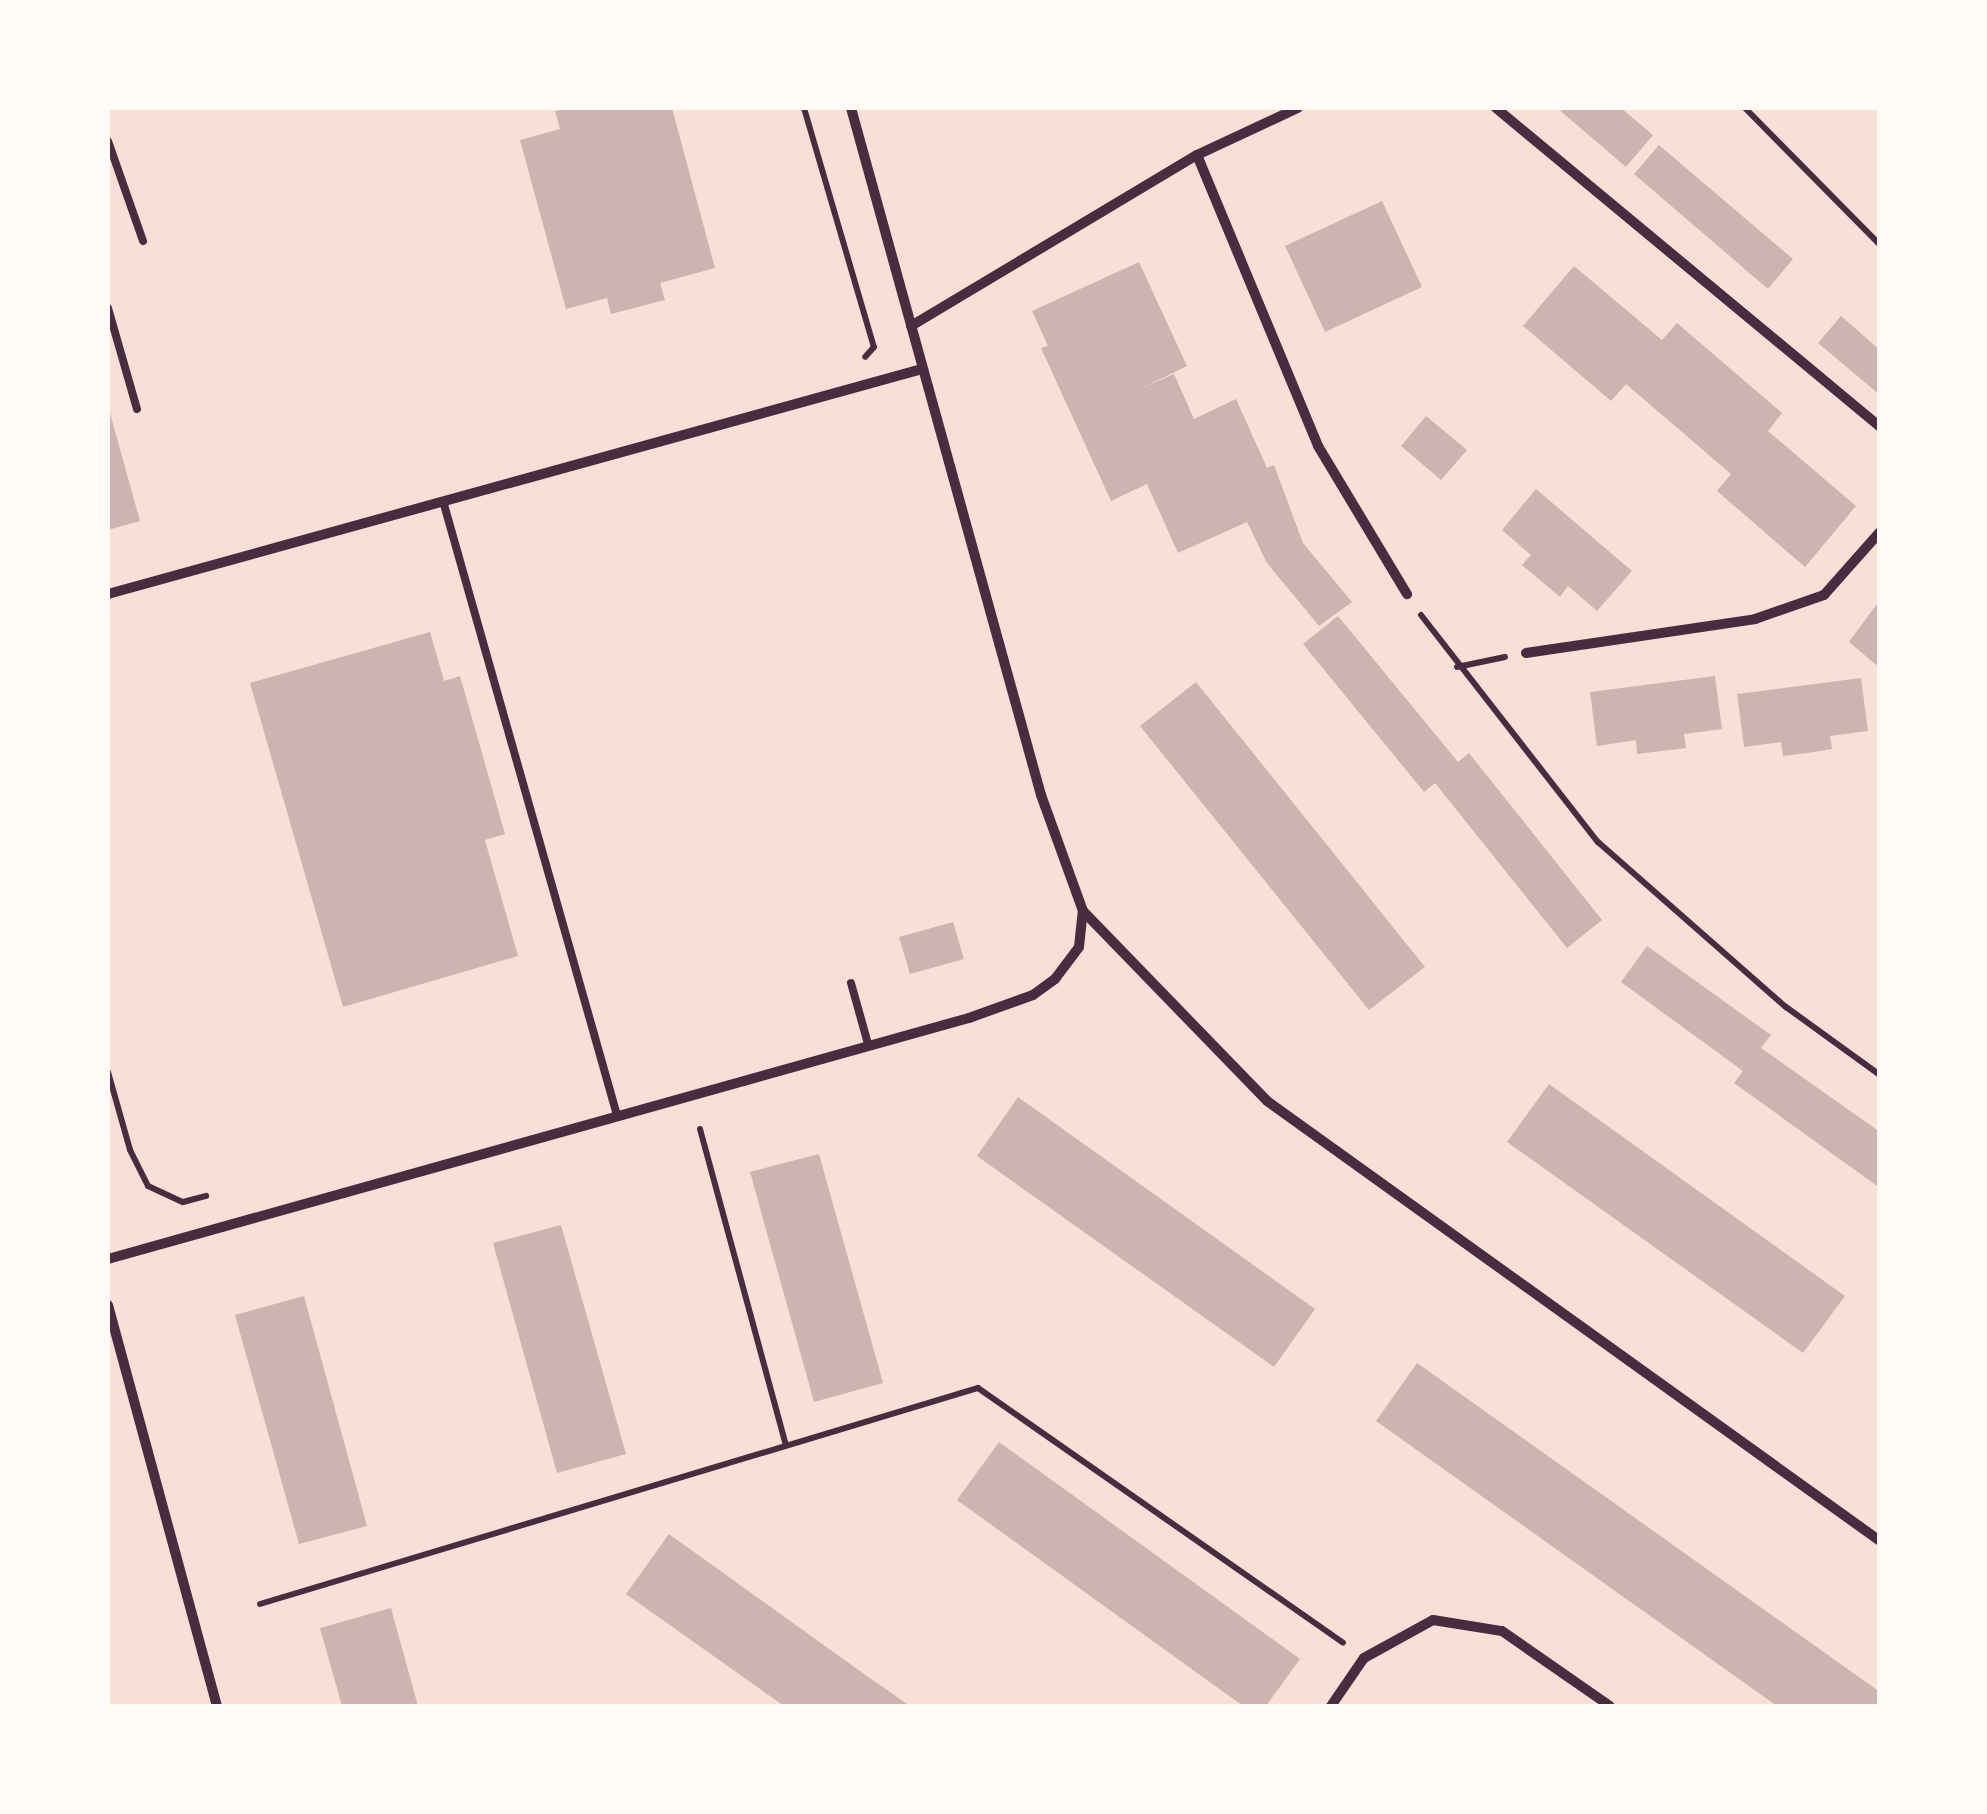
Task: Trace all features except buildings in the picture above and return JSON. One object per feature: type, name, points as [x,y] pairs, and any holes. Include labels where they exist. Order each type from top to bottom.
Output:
[{"type":"street","points":[[851,108],[1041,795],[1083,911],[1267,1101],[1880,1542]]},
{"type":"street","points":[[911,326],[1197,155],[1298,108]]},
{"type":"street","points":[[1496,108],[1880,427]]},
{"type":"street","points":[[1197,155],[1318,446],[1406,594]]},
{"type":"street","points":[[108,594],[922,369]]},
{"type":"street","points":[[1526,653],[1755,619],[1824,596],[1880,532]]},
{"type":"street","points":[[108,1259],[1033,994],[1078,947],[1083,911]]},
{"type":"street","points":[[108,1305],[217,1706]]},
{"type":"street","points":[[1331,1706],[1364,1658],[1434,1620],[1502,1631],[1610,1706]]},
{"type":"lane","points":[[108,140],[143,241]]},
{"type":"lane","points":[[108,308],[137,409]]},
{"type":"lane","points":[[444,501],[617,1115]]},
{"type":"lane","points":[[851,983],[868,1044]]},
{"type":"path","points":[[804,108],[874,347],[856,366],[862,385]]},
{"type":"path","points":[[1745,108],[1880,245]]},
{"type":"path","points":[[1406,594],[1457,667],[1598,842],[1786,1007],[1880,1076]]},
{"type":"path","points":[[1457,667],[1526,653]]},
{"type":"path","points":[[108,1072],[130,1150],[148,1186],[183,1202],[206,1196]]},
{"type":"path","points":[[700,1129],[786,1446]]},
{"type":"path","points":[[260,1604],[978,1388],[1364,1658]]}]
